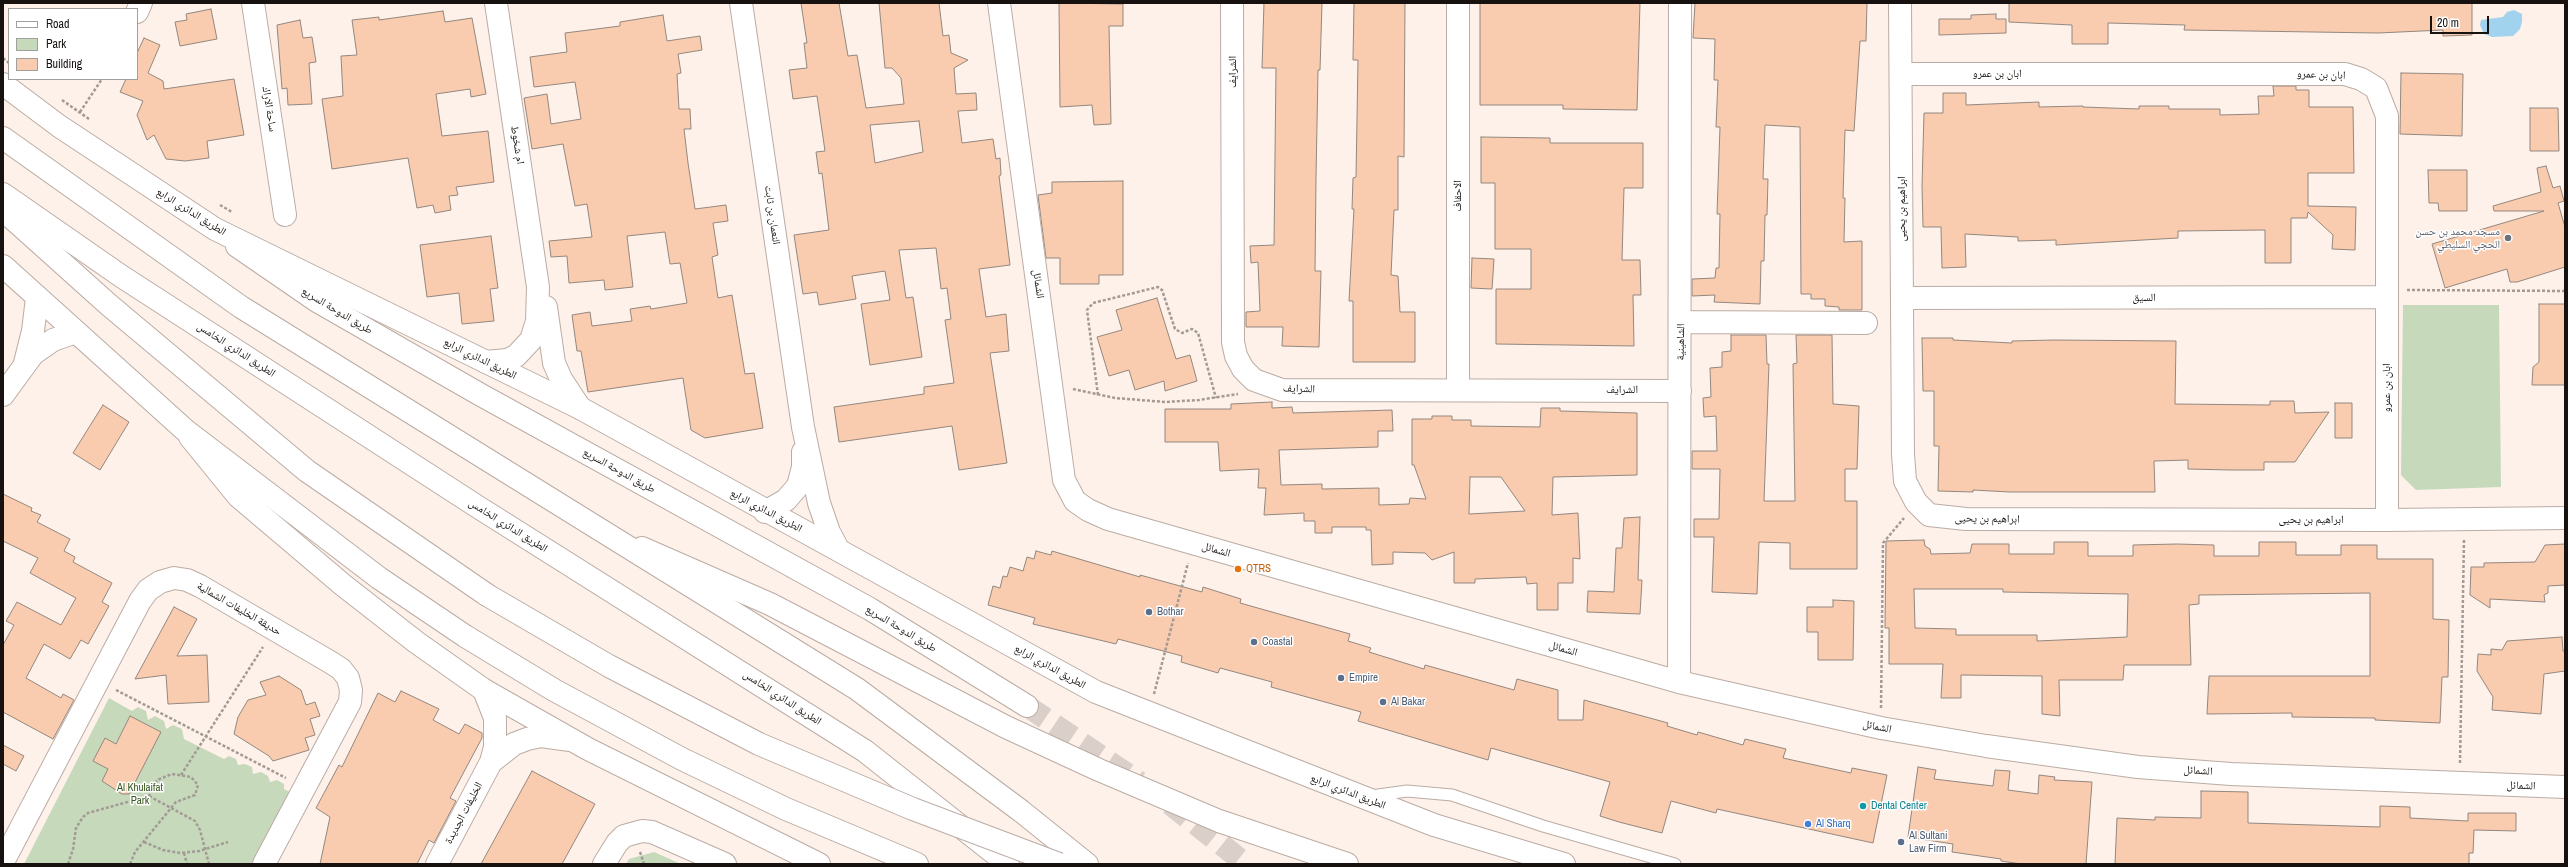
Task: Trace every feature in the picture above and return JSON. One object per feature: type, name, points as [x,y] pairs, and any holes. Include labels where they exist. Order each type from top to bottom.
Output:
[{"type":"main road","name":"ساحة الاراك","points":[[253,3],[285,215]]},
{"type":"main road","name":"ام شخوط","points":[[486,362],[506,360],[516,356],[531,340],[537,321],[538,287],[496,3]]},
{"type":"main road","name":"النعمان بن ثابت","points":[[741,3],[803,427],[819,503],[838,549]]},
{"type":"main road","name":"الشمائل","points":[[999,3],[1064,480],[1075,501],[1088,510],[1108,519],[1679,682],[1881,728],[1986,746],[2138,767],[2231,774],[2565,787]]},
{"type":"main road","name":"الشرايف","points":[[1232,3],[1234,342],[1236,356],[1244,369],[1254,380],[1267,386],[1282,390],[1680,391]]},
{"type":"main road","name":"الاحقاف","points":[[1458,3],[1458,390]]},
{"type":"main road","name":"الشاهينية","points":[[1679,682],[1681,322],[1680,3]]},
{"type":"main road","name":"ابراهيم بن يحيى","points":[[1900,3],[1903,454],[1905,481],[1916,502],[1929,514],[1966,519],[2387,520],[2565,518]]},
{"type":"main road","name":"ابان بن عمرو","points":[[1901,74],[2345,74],[2361,79],[2376,88],[2387,116],[2387,520]]},
{"type":"main road","name":"الطريق الدائري الرابع","points":[[3,84],[59,126],[215,229],[580,408],[765,512],[838,549],[1096,692],[1362,798],[1434,824],[1564,864]]},
{"type":"main road","points":[[3,138],[241,307],[857,689],[1020,811],[1087,864]]},
{"type":"main road","name":"الطريق الدائري الخامس","points":[[3,194],[121,276],[478,507],[865,751],[1008,864]]},
{"type":"main road","points":[[3,210],[109,305],[308,471],[487,595],[609,666],[759,744],[913,809],[1059,864]]},
{"type":"main road","name":"طريق الدوحة السريع","points":[[215,229],[266,267],[317,301],[482,395],[870,609],[1027,706]]},
{"type":"main road","points":[[3,266],[184,430],[379,578],[465,636],[554,690],[682,759],[786,809],[917,864]]},
{"type":"main road","name":"ام شخوط","points":[[538,287],[546,305],[554,363],[560,379],[580,408]]},
{"type":"main road","name":"السيق","points":[[1902,298],[2387,294]]},
{"type":"main road","points":[[25,363],[33,331],[37,298]]},
{"type":"main road","points":[[1681,322],[1866,323]]},
{"type":"main road","points":[[3,395],[25,363],[42,346],[76,332]]},
{"type":"main road","name":"النعمان بن ثابت","points":[[765,512],[786,500],[798,486],[803,467],[803,427]]},
{"type":"main road","points":[[184,430],[208,462],[238,496],[344,585],[416,642],[484,690],[570,740],[819,864]]},
{"type":"main road","points":[[602,530],[770,604],[1006,727],[1099,770],[1219,821],[1347,864]]},
{"type":"main road","name":"حديقة الخليفات الشمالية","points":[[3,862],[140,601],[148,590],[160,582],[174,578],[188,580],[274,629],[340,668],[348,678],[351,690],[350,702],[264,864]]},
{"type":"main road","name":"الخليفات الجديدة","points":[[437,864],[491,762],[495,747],[495,718],[484,690]]},
{"type":"main road","name":"الخليفات الجديدة","points":[[491,762],[514,744],[527,739],[541,736],[570,740]]},
{"type":"main road","points":[[604,864],[616,843],[624,836],[642,831],[652,832],[725,864]]},
{"type":"lane","points":[[1362,798],[1407,791],[1452,795],[1542,826],[1675,864]]},
{"type":"path","points":[[80,112],[101,80]]},
{"type":"path","points":[[1098,395],[1087,310],[1093,303],[1158,287],[1162,290],[1178,332],[1192,329],[1198,333],[1216,398]]},
{"type":"path","points":[[2387,294],[2565,291]]},
{"type":"path","points":[[1051,383],[1098,395],[1165,402],[1216,398],[1267,386]]},
{"type":"path","points":[[1881,728],[1883,543],[1916,502]]},
{"type":"path","points":[[2460,784],[2464,519]]},
{"type":"path","points":[[1149,713],[1194,543]]},
{"type":"path","points":[[181,775],[206,738],[274,629]]},
{"type":"path","points":[[98,681],[206,738],[305,787]]},
{"type":"path","points":[[130,864],[135,852],[177,800],[192,796],[198,790],[195,780],[181,775],[172,774],[156,780],[148,796]]},
{"type":"path","points":[[68,864],[73,849],[76,828],[83,817],[88,813],[148,796],[172,807],[195,821],[200,830],[209,864]]},
{"type":"path","points":[[144,842],[163,850],[184,853],[205,849],[228,842]]},
{"type":"path","points":[[184,853],[187,864]]},
{"type":"green space","points":[[2403,305],[2499,305],[2501,487],[2416,490],[2401,475]]},
{"type":"green space","name":"Al Khulaifat Park","points":[[109,698],[132,711],[138,707],[146,711],[148,720],[155,716],[164,721],[166,729],[173,725],[182,729],[184,739],[224,759],[229,756],[236,759],[238,765],[245,764],[252,767],[253,774],[261,772],[268,776],[270,782],[277,780],[284,784],[284,789],[290,792],[251,864],[24,864]]},
{"type":"green space","points":[[654,852],[681,864],[626,864],[629,859]]},
{"type":"water","points":[[2514,10],[2522,14],[2522,22],[2520,29],[2513,36],[2492,37],[2484,34],[2480,25],[2481,20],[2503,17],[2507,12]]},
{"type":"building","points":[[801,3],[839,3],[848,56],[857,55],[866,108],[904,104],[901,78],[892,68],[885,68],[879,3],[939,3],[943,36],[949,35],[951,53],[968,60],[954,68],[956,94],[976,93],[977,110],[958,111],[962,143],[993,139],[996,159],[1000,158],[1001,175],[999,176],[1010,265],[979,269],[986,317],[1006,314],[1009,351],[990,353],[1007,463],[959,470],[952,426],[839,442],[834,407],[924,394],[924,387],[954,383],[945,320],[951,319],[947,288],[941,289],[936,248],[899,250],[906,298],[913,297],[922,357],[870,365],[861,304],[890,300],[885,271],[852,276],[856,299],[819,305],[817,292],[803,294],[794,235],[829,230],[822,173],[819,174],[816,152],[825,151],[817,96],[793,99],[789,70],[807,68],[804,43],[807,43]],"holes":[[[919,121],[923,152],[875,163],[870,125]]]},
{"type":"building","points":[[1059,3],[1123,4],[1123,26],[1109,26],[1111,124],[1094,125],[1092,105],[1060,107]]},
{"type":"building","points":[[1264,3],[1322,3],[1320,70],[1318,70],[1315,271],[1321,271],[1319,347],[1282,346],[1283,327],[1246,327],[1246,312],[1260,311],[1258,262],[1251,263],[1250,246],[1274,245],[1276,68],[1262,68]]},
{"type":"building","points":[[1354,3],[1405,3],[1404,157],[1398,156],[1398,210],[1394,210],[1391,275],[1398,276],[1400,312],[1415,312],[1415,362],[1353,362],[1353,301],[1349,301],[1354,209],[1352,209],[1353,178],[1356,177],[1358,60],[1353,60]]},
{"type":"building","points":[[1480,3],[1640,3],[1637,110],[1563,109],[1563,105],[1480,105]]},
{"type":"building","points":[[1695,3],[1867,3],[1866,41],[1860,41],[1854,131],[1845,130],[1843,198],[1845,198],[1844,242],[1862,241],[1862,310],[1839,310],[1839,307],[1825,306],[1825,299],[1811,299],[1811,294],[1801,294],[1800,127],[1765,125],[1763,179],[1768,179],[1767,215],[1765,215],[1764,261],[1761,261],[1760,304],[1714,302],[1715,295],[1692,296],[1692,279],[1715,278],[1716,268],[1719,268],[1720,214],[1717,214],[1720,127],[1716,127],[1718,80],[1714,80],[1715,39],[1693,38]]},
{"type":"building","points":[[2009,3],[2472,3],[2472,35],[2443,36],[2443,30],[2378,33],[2184,30],[2185,25],[2108,23],[2108,44],[2072,44],[2072,25],[2009,22]]},
{"type":"building","points":[[211,9],[217,39],[180,46],[175,22],[187,20],[186,14]]},
{"type":"building","points":[[443,11],[445,22],[472,18],[486,94],[471,97],[470,89],[436,94],[442,136],[488,131],[494,182],[456,187],[458,195],[449,196],[451,210],[435,213],[433,205],[417,208],[408,158],[332,169],[322,99],[343,96],[341,56],[357,55],[352,20],[379,17],[379,20]]},
{"type":"building","points":[[1996,14],[1996,19],[2006,19],[2006,33],[1939,35],[1939,19],[1971,19],[1971,15]]},
{"type":"building","points":[[663,15],[667,41],[700,36],[702,50],[678,54],[681,73],[677,74],[679,109],[690,109],[691,129],[684,129],[695,209],[726,205],[728,221],[713,223],[718,255],[712,257],[718,298],[732,295],[745,374],[754,373],[763,428],[705,438],[691,430],[683,378],[588,392],[581,351],[577,351],[572,315],[590,312],[592,326],[632,321],[630,309],[650,306],[651,309],[687,303],[680,263],[670,264],[665,232],[627,236],[633,287],[605,290],[604,280],[569,283],[567,256],[551,257],[549,241],[592,237],[587,204],[575,206],[563,144],[532,149],[524,98],[547,94],[551,124],[581,119],[575,82],[534,87],[530,57],[567,52],[565,33],[620,26],[620,22]]},
{"type":"building","points":[[300,20],[303,38],[312,37],[316,62],[309,63],[312,104],[288,105],[287,88],[282,89],[277,25]]},
{"type":"building","points":[[144,38],[160,45],[148,73],[163,81],[164,89],[234,79],[244,135],[207,141],[209,158],[185,161],[166,159],[154,135],[147,140],[137,115],[143,101],[120,92],[126,80],[138,80],[138,51]]},
{"type":"building","points":[[2401,73],[2463,74],[2462,136],[2400,134]]},
{"type":"building","points":[[2273,86],[2296,86],[2296,90],[2309,90],[2309,107],[2353,107],[2354,173],[2308,173],[2308,206],[2356,207],[2355,250],[2332,249],[2333,235],[2308,212],[2307,218],[2291,218],[2291,263],[2265,263],[2265,230],[2178,231],[2178,238],[2056,245],[2056,240],[2018,241],[2018,237],[1965,234],[1966,267],[1942,268],[1941,227],[1923,227],[1922,186],[1924,113],[1943,113],[1943,93],[1966,93],[1966,105],[2039,102],[2039,107],[2083,106],[2139,109],[2139,106],[2169,106],[2169,109],[2220,109],[2220,115],[2259,114],[2258,96],[2274,96]]},
{"type":"building","points":[[2530,108],[2558,108],[2559,151],[2530,151]]},
{"type":"building","points":[[1481,137],[1550,138],[1550,143],[1643,143],[1643,188],[1624,188],[1622,260],[1640,260],[1641,295],[1633,295],[1634,346],[1496,344],[1496,289],[1531,289],[1531,249],[1495,249],[1495,183],[1481,183]]},
{"type":"building","name":"مسجد محمد بن حسن الحجي السليطي","points":[[2546,166],[2553,188],[2560,186],[2564,201],[2558,203],[2565,227],[2565,267],[2517,282],[2510,282],[2507,269],[2445,288],[2432,244],[2544,211],[2494,211],[2493,206],[2541,192],[2537,168]]},
{"type":"building","points":[[2428,170],[2467,170],[2467,211],[2439,211],[2438,203],[2429,203]]},
{"type":"building","points":[[1123,181],[1123,275],[1099,275],[1099,284],[1060,284],[1060,258],[1046,258],[1038,195],[1052,193],[1052,182]]},
{"type":"building","points":[[491,236],[498,288],[490,289],[494,321],[462,324],[459,293],[427,297],[420,245]]},
{"type":"building","points":[[1472,258],[1494,259],[1492,289],[1471,288]]},
{"type":"building","points":[[1157,298],[1176,359],[1190,355],[1197,381],[1165,391],[1164,381],[1135,390],[1129,370],[1109,376],[1097,337],[1122,330],[1116,310]]},
{"type":"building","points":[[2539,304],[2565,304],[2565,385],[2532,385],[2533,367],[2539,362]]},
{"type":"building","points":[[1731,335],[1766,335],[1767,364],[1769,364],[1764,501],[1795,501],[1793,364],[1797,363],[1796,335],[1832,335],[1833,404],[1859,406],[1857,469],[1845,469],[1845,501],[1857,501],[1857,569],[1790,569],[1790,543],[1759,542],[1757,594],[1712,592],[1714,537],[1694,537],[1694,519],[1719,519],[1720,469],[1692,469],[1692,451],[1717,451],[1716,416],[1704,417],[1703,398],[1711,397],[1710,368],[1722,367],[1722,352],[1731,351]]},
{"type":"building","points":[[1922,338],[1953,338],[1953,340],[2012,343],[2012,341],[2054,340],[2176,341],[2175,404],[2270,405],[2270,401],[2294,401],[2295,413],[2329,412],[2295,462],[2264,462],[2264,470],[2188,469],[2188,460],[2154,461],[2155,492],[1938,491],[1939,446],[1934,446],[1934,391],[1923,391]]},
{"type":"building","points":[[1272,402],[1272,408],[1292,407],[1293,413],[1392,410],[1393,431],[1378,431],[1378,447],[1279,450],[1281,485],[1322,484],[1322,489],[1379,488],[1379,505],[1409,504],[1410,498],[1426,499],[1414,465],[1412,465],[1412,419],[1432,419],[1432,416],[1452,416],[1452,420],[1471,420],[1471,426],[1540,427],[1541,408],[1560,408],[1560,411],[1637,413],[1637,475],[1553,477],[1552,515],[1578,513],[1580,559],[1573,558],[1573,583],[1558,583],[1558,610],[1537,610],[1537,583],[1527,584],[1526,577],[1475,579],[1475,583],[1454,583],[1454,552],[1432,560],[1425,553],[1393,552],[1393,564],[1372,565],[1371,530],[1366,530],[1366,527],[1332,527],[1332,533],[1315,533],[1315,521],[1304,521],[1304,513],[1264,515],[1266,488],[1258,488],[1259,469],[1220,471],[1218,442],[1165,442],[1165,409],[1231,409],[1231,404]],"holes":[[[1470,477],[1501,477],[1525,511],[1469,514]]]},
{"type":"building","points":[[2335,403],[2352,403],[2352,438],[2335,438]]},
{"type":"building","points":[[103,405],[129,422],[100,470],[73,453]]},
{"type":"building","points":[[3,494],[32,508],[31,511],[41,515],[37,522],[70,539],[64,551],[75,557],[73,562],[112,583],[102,602],[109,606],[88,644],[81,640],[70,659],[44,644],[26,678],[61,698],[63,694],[74,700],[53,739],[3,712],[3,645],[14,625],[6,621],[17,602],[61,625],[76,598],[30,573],[38,558],[3,541]]},
{"type":"building","points":[[1640,517],[1638,580],[1642,580],[1640,614],[1587,612],[1588,591],[1614,592],[1616,548],[1622,548],[1624,518]]},
{"type":"building","points":[[1924,540],[1925,546],[1930,549],[1931,554],[1970,553],[1972,544],[2009,544],[2009,554],[2054,554],[2054,542],[2088,542],[2088,556],[2133,556],[2133,545],[2177,544],[2214,545],[2214,556],[2259,556],[2259,542],[2296,542],[2296,555],[2341,555],[2341,545],[2377,545],[2377,559],[2433,559],[2433,619],[2449,620],[2448,677],[2442,677],[2440,723],[2375,720],[2375,718],[2292,717],[2292,713],[2207,714],[2209,676],[2370,676],[2370,593],[2199,595],[2199,604],[2189,605],[2191,665],[2124,665],[2123,680],[2059,680],[2060,716],[2042,714],[2042,676],[1961,675],[1961,698],[1941,698],[1943,664],[1889,664],[1889,628],[1885,628],[1886,541]],"holes":[[[1914,589],[2003,589],[2003,592],[2128,594],[2127,637],[2037,641],[2037,635],[1956,635],[1956,629],[1915,628]]]},
{"type":"building","points":[[2565,544],[2565,585],[2548,586],[2548,593],[2544,595],[2545,602],[2490,599],[2490,608],[2470,595],[2471,567],[2484,567],[2484,563],[2535,562],[2545,545]]},
{"type":"building","points":[[1036,551],[1051,555],[1052,551],[1140,577],[1140,575],[1202,592],[1203,587],[1241,599],[1240,603],[1350,634],[1348,641],[1371,648],[1369,652],[1424,669],[1425,665],[1514,690],[1517,679],[1558,690],[1558,720],[1583,720],[1584,700],[1668,723],[1667,726],[1697,735],[1698,732],[1743,745],[1745,739],[1786,749],[1783,758],[1851,773],[1852,768],[1887,775],[1873,843],[1717,809],[1716,813],[1671,801],[1662,833],[1619,822],[1600,816],[1610,782],[1491,748],[1488,760],[1358,721],[1361,712],[1271,687],[1272,682],[1220,668],[1218,673],[1181,662],[1182,656],[1118,639],[1116,644],[1033,624],[1035,618],[988,605],[993,586],[1000,588],[1003,576],[1007,577],[1010,567],[1023,571],[1027,557],[1034,559]]},
{"type":"building","points":[[1833,600],[1854,601],[1853,660],[1818,660],[1818,632],[1807,632],[1807,607],[1833,607]]},
{"type":"building","points":[[174,607],[197,619],[177,656],[207,655],[209,702],[168,704],[166,675],[135,679]]},
{"type":"building","points":[[2562,637],[2563,651],[2565,651],[2565,671],[2544,674],[2541,714],[2492,710],[2493,697],[2477,671],[2478,654],[2491,655],[2491,649],[2502,650],[2507,641]]},
{"type":"building","points":[[279,676],[301,690],[306,705],[315,702],[320,716],[310,719],[315,735],[305,738],[309,750],[273,761],[269,756],[234,734],[238,717],[248,700],[266,695],[260,682]]},
{"type":"building","points":[[401,691],[439,709],[433,720],[459,734],[465,724],[482,733],[482,738],[450,798],[456,801],[434,843],[429,840],[417,864],[320,864],[330,817],[316,808],[339,765],[342,767],[378,693],[395,702]]},
{"type":"building","points":[[130,716],[161,732],[129,794],[122,794],[102,781],[108,769],[93,761],[105,738],[116,744]]},
{"type":"building","points":[[3,745],[24,756],[16,771],[3,764]]},
{"type":"building","points":[[1918,767],[1936,770],[1934,779],[1993,786],[1995,770],[2010,771],[2008,790],[2038,794],[2039,775],[2055,777],[2054,780],[2092,782],[2086,864],[2021,864],[2001,861],[2001,859],[1952,852],[1953,844],[1908,837]]},
{"type":"building","points":[[532,771],[595,804],[562,864],[481,864]]},
{"type":"building","points":[[2201,791],[2248,792],[2248,823],[2380,827],[2380,806],[2410,807],[2410,818],[2468,821],[2468,813],[2516,813],[2516,831],[2474,830],[2473,853],[2469,853],[2469,864],[2115,864],[2117,818],[2155,820],[2155,817],[2201,818]]},
{"type":"tunnel","points":[[1027,706],[1139,782]]},
{"type":"tunnel","points":[[1170,804],[1246,864]]},
{"type":"place","name":"مسجد محمد بن حسن الحجي السليطي","points":[[2508,238]]},
{"type":"place","name":"QTRS","points":[[1238,569]]},
{"type":"place","name":"Bothar","points":[[1149,612]]},
{"type":"place","name":"Coastal","points":[[1254,642]]},
{"type":"place","name":"Empire","points":[[1341,678]]},
{"type":"place","name":"Al Bakar","points":[[1383,702]]},
{"type":"place","name":"Dental Center","points":[[1863,806]]},
{"type":"place","name":"Al Sharq","points":[[1808,824]]},
{"type":"place","name":"Al Sultani Law Firm","points":[[1901,842]]}]
